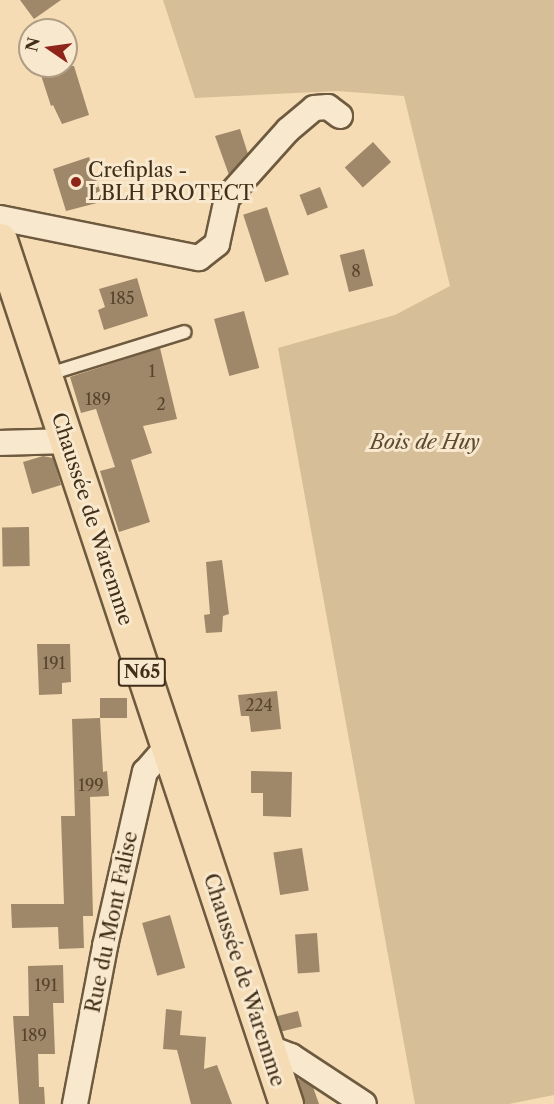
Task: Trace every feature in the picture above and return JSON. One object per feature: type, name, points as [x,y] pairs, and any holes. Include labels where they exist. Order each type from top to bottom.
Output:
[{"type":"main road","name":"Chaussée de Waremme","points":[[0,240],[286,1104]]},
{"type":"street","points":[[0,218],[199,258],[217,244],[226,198],[288,130],[314,108],[328,107],[340,116]]},
{"type":"street","points":[[0,442],[66,441]]},
{"type":"street","name":"Rue du Mont Falise","points":[[75,1104],[105,946],[145,772],[167,747]]},
{"type":"street","points":[[267,1047],[291,1056],[364,1104]]},
{"type":"lane","points":[[45,376],[185,332]]},
{"type":"green space","name":"Bois de Huy","points":[[163,0],[554,0],[554,1095],[509,1104],[415,1104],[278,348],[395,315],[450,286],[404,96],[337,91],[195,98]]},
{"type":"building","points":[[20,0],[61,0],[35,18]]},
{"type":"building","points":[[42,78],[78,78],[89,115],[62,124],[53,105],[51,106]]},
{"type":"building","points":[[240,129],[248,154],[229,175],[215,136]]},
{"type":"building","points":[[373,142],[391,162],[363,187],[345,167]]},
{"type":"building","points":[[89,157],[100,191],[94,194],[97,203],[66,211],[53,169]]},
{"type":"building","points":[[320,187],[328,208],[307,215],[299,195]]},
{"type":"building","points":[[267,207],[289,275],[265,282],[243,215]]},
{"type":"building","points":[[364,249],[373,286],[349,292],[340,255]]},
{"type":"building","points":[[137,278],[148,316],[104,330],[98,310],[105,307],[99,289]]},
{"type":"building","points":[[244,311],[259,368],[229,376],[214,319]]},
{"type":"building","points":[[160,348],[177,419],[143,426],[152,453],[131,460],[150,522],[119,532],[100,471],[115,467],[96,409],[81,413],[70,377]]},
{"type":"building","points":[[43,456],[53,458],[61,485],[32,494],[23,462]]},
{"type":"building","points":[[2,527],[29,527],[30,566],[3,566]]},
{"type":"building","points":[[222,560],[229,614],[223,616],[222,632],[206,633],[204,615],[210,614],[206,562]]},
{"type":"building","points":[[37,644],[70,644],[71,682],[62,683],[62,694],[39,695]]},
{"type":"building","points":[[277,691],[281,729],[251,732],[249,716],[241,716],[238,695]]},
{"type":"building","points":[[100,698],[127,698],[127,718],[100,718]]},
{"type":"building","points":[[100,718],[103,772],[107,771],[109,796],[90,797],[93,916],[83,916],[84,948],[59,949],[58,927],[12,928],[11,904],[64,904],[61,816],[75,816],[72,719]]},
{"type":"building","points":[[251,771],[292,772],[291,817],[263,816],[263,793],[251,793]]},
{"type":"building","points":[[302,848],[309,890],[280,895],[273,853]]},
{"type":"building","points":[[170,915],[185,968],[157,976],[142,923]]},
{"type":"building","points":[[317,933],[320,972],[298,973],[295,935]]},
{"type":"building","points":[[63,965],[64,1003],[53,1003],[55,1054],[38,1054],[39,1087],[44,1087],[45,1104],[19,1104],[13,1016],[29,1016],[28,966]]},
{"type":"building","points":[[166,1009],[182,1011],[180,1035],[206,1037],[204,1069],[217,1065],[232,1104],[191,1104],[177,1050],[163,1049]]},
{"type":"building","points":[[298,1011],[302,1027],[281,1032],[277,1016]]},
{"type":"building","points":[[298,1080],[313,1087],[319,1104],[304,1104]]},
{"type":"place","name":"Crefiplas - LBLH PROTECT","points":[[76,182]]}]
